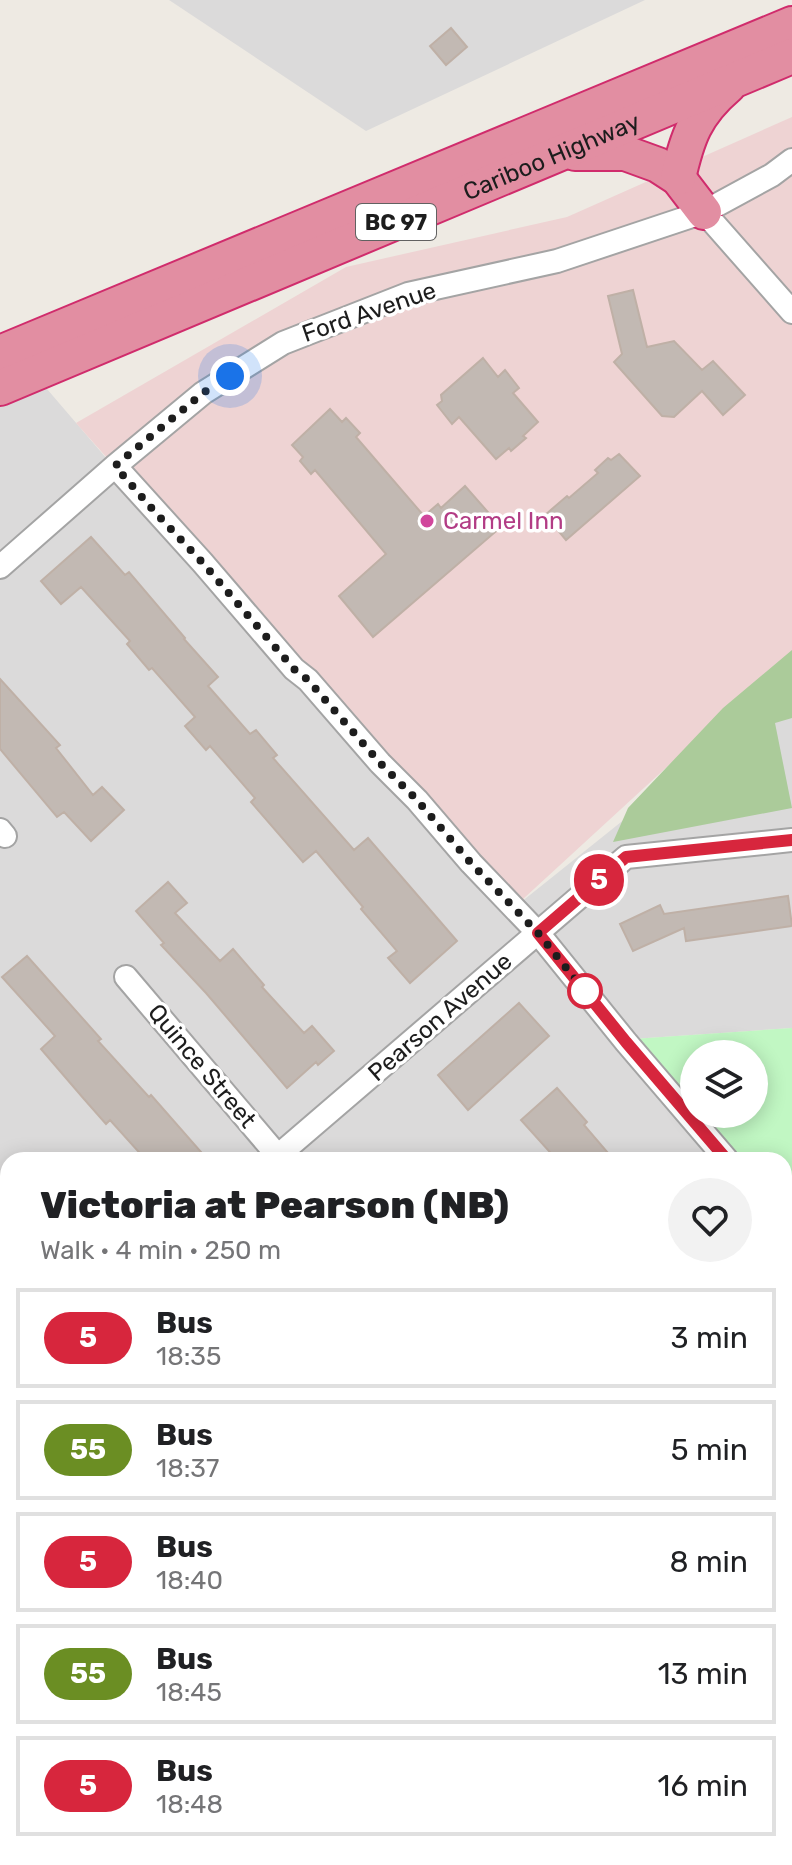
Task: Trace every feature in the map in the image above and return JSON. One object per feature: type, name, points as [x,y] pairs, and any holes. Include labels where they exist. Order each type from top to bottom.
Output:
[{"type":"highway","name":"Cariboo Highway","points":[[0,353],[792,24]]},
{"type":"highway","name":"Cariboo Highway","points":[[0,388],[792,56]]},
{"type":"highway","points":[[678,178],[686,143],[699,118],[712,100],[739,77]]},
{"type":"highway","points":[[562,153],[625,153],[658,165],[678,178],[704,212]]},
{"type":"street","name":"Ford Avenue","points":[[0,567],[203,393],[283,343],[408,294],[557,261],[704,212],[772,175],[792,160]]},
{"type":"street","points":[[704,212],[792,312]]},
{"type":"street","points":[[115,466],[294,669],[308,680],[380,763],[538,933],[720,1152]]},
{"type":"street","name":"Pearson Avenue","points":[[283,1152],[626,857],[792,840]]},
{"type":"street","name":"Quince Street","points":[[126,977],[271,1152]]},
{"type":"shaded area","points":[[169,0],[645,0],[366,131]]},
{"type":"shaded area","points":[[792,117],[792,652],[510,911],[76,423],[346,267],[567,217]]},
{"type":"shaded area","points":[[23,361],[510,911],[792,685],[792,1028],[618,1040],[680,1110],[680,1128],[696,1128],[717,1152],[0,1152],[0,376]]},
{"type":"green space","points":[[792,650],[792,718],[775,723],[792,808],[613,842],[628,808],[723,708]]},
{"type":"green space","points":[[792,1028],[792,1152],[717,1152],[696,1128],[768,1128],[768,1040],[680,1040],[680,1110],[618,1040]]},
{"type":"building","points":[[451,28],[467,47],[446,65],[430,46]]},
{"type":"building","points":[[633,290],[647,347],[674,341],[702,370],[713,361],[745,395],[723,415],[702,391],[674,417],[662,416],[614,362],[622,354],[608,296]]},
{"type":"building","points":[[483,358],[498,377],[505,370],[519,388],[513,393],[538,422],[523,436],[526,438],[496,459],[459,417],[452,424],[437,405],[442,401],[441,395]]},
{"type":"building","name":"Carmel Inn","points":[[330,409],[342,422],[346,418],[360,433],[356,437],[424,516],[438,504],[441,508],[465,486],[501,527],[373,637],[339,596],[386,554],[315,470],[311,474],[300,461],[303,457],[292,445]]},
{"type":"building","points":[[619,454],[640,476],[566,540],[545,515],[598,473],[595,470],[608,458],[611,460]]},
{"type":"building","points":[[91,537],[125,575],[129,572],[218,677],[208,686],[250,734],[256,730],[277,755],[273,758],[354,850],[368,838],[457,941],[410,983],[388,958],[397,951],[361,909],[363,907],[316,851],[303,862],[251,802],[255,798],[210,746],[206,750],[185,726],[195,717],[152,668],[149,670],[127,644],[130,641],[81,587],[61,604],[41,581]]},
{"type":"building","points":[[0,679],[60,745],[56,748],[93,795],[102,787],[124,810],[91,841],[64,812],[57,817],[0,749]]},
{"type":"building","points":[[168,882],[187,903],[175,913],[220,961],[233,949],[304,1033],[312,1026],[334,1051],[318,1065],[316,1062],[287,1088],[161,945],[164,943],[136,911]]},
{"type":"building","points":[[788,896],[792,926],[686,941],[684,928],[633,951],[620,924],[660,905],[664,914]]},
{"type":"building","points":[[27,956],[101,1039],[98,1041],[201,1152],[139,1152],[110,1120],[106,1124],[41,1049],[55,1036],[2,977]]},
{"type":"building","points":[[519,1003],[549,1036],[468,1110],[438,1075]]},
{"type":"building","points":[[557,1088],[587,1122],[584,1125],[607,1152],[550,1152],[521,1120]]},
{"type":"bus line","name":"5","points":[[720,1152],[538,933],[626,857],[792,840]]},
{"type":"place","name":"Carmel Inn","points":[[427,521]]},
{"type":"route","points":[[230,376],[203,393],[115,466],[294,669],[308,680],[380,763],[538,933],[593,1001],[585,991]]}]
